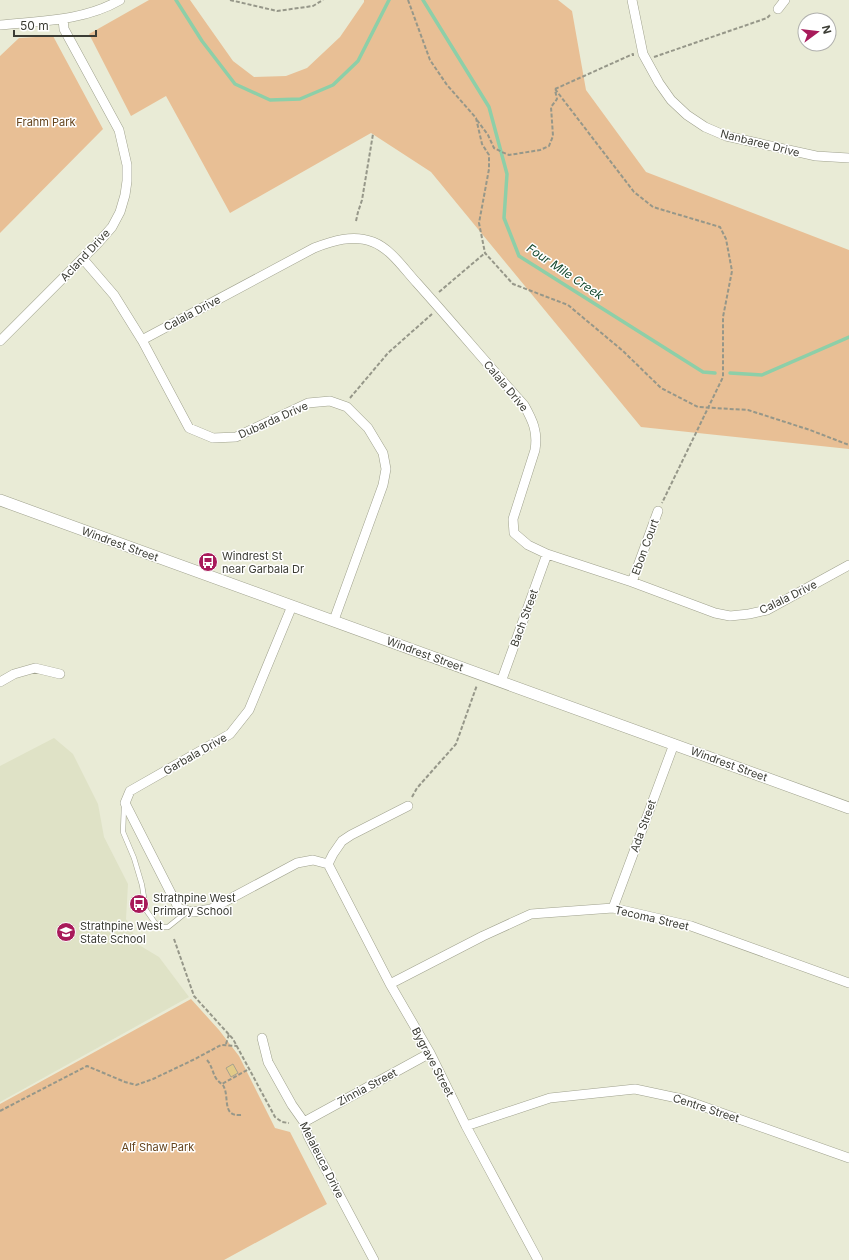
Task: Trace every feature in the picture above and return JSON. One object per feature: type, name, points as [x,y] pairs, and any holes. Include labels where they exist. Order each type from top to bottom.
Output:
[{"type":"street","points":[[0,25],[63,19],[108,7],[120,0]]},
{"type":"street","name":"Nanbaree Drive","points":[[632,0],[643,54],[659,83],[671,100],[687,115],[704,127],[726,136],[816,156],[849,158]]},
{"type":"street","points":[[778,9],[785,0]]},
{"type":"street","name":"Acland Drive","points":[[0,341],[83,259],[112,227],[120,212],[125,196],[127,164],[119,130],[64,29],[63,19]]},
{"type":"street","name":"Calala Drive","points":[[142,340],[314,248],[334,240],[355,238],[373,242],[386,250],[439,308],[524,405],[531,417],[537,440],[513,519],[514,533],[528,546],[715,613],[730,616],[767,610],[849,565]]},
{"type":"street","name":"Dubarda Drive","points":[[83,259],[114,295],[142,340],[189,428],[213,438],[236,437],[308,403],[330,402],[347,408],[368,428],[383,453],[386,469],[383,485],[334,620]]},
{"type":"street","name":"Windrest Street","points":[[0,500],[849,808]]},
{"type":"street","name":"Ebon Court","points":[[632,582],[658,511]]},
{"type":"street","name":"Bach Street","points":[[501,682],[547,554]]},
{"type":"street","name":"Garbala Drive","points":[[124,803],[130,791],[230,734],[249,710],[292,606]]},
{"type":"street","points":[[0,682],[14,674],[35,668],[60,674]]},
{"type":"street","name":"Ada Street","points":[[613,908],[674,744]]},
{"type":"street","points":[[124,803],[179,909],[193,912],[211,910],[297,863],[313,860],[328,864],[342,841],[408,806]]},
{"type":"street","name":"Bygrave Street","points":[[328,864],[390,984],[430,1053],[466,1126],[538,1260]]},
{"type":"street","name":"Tecoma Street","points":[[390,984],[483,936],[531,914],[613,908],[690,926],[849,983]]},
{"type":"street","name":"Melaleuca Drive","points":[[262,1038],[268,1062],[295,1111],[304,1122],[311,1142],[374,1260]]},
{"type":"street","name":"Zinnia Street","points":[[304,1122],[430,1053]]},
{"type":"street","name":"Centre Street","points":[[466,1126],[550,1098],[635,1089],[682,1099],[849,1158]]},
{"type":"lane","points":[[124,803],[123,832],[134,858],[142,885],[146,910],[158,926],[168,927],[188,911]]},
{"type":"path","points":[[230,0],[277,11],[313,6],[323,0]]},
{"type":"path","points":[[408,0],[430,60],[447,86],[476,118],[488,135],[494,148],[509,155],[540,150],[549,146],[553,136],[550,107],[558,99],[555,89]]},
{"type":"path","points":[[646,60],[767,18],[778,9]]},
{"type":"path","points":[[555,89],[632,54]]},
{"type":"path","points":[[555,89],[634,192],[653,207],[720,227],[726,239],[732,271],[723,317],[722,377],[658,511]]},
{"type":"path","points":[[476,118],[482,144],[489,155],[489,169],[479,223],[485,253],[513,284],[568,305],[623,351],[661,388],[698,407],[748,410],[810,430],[849,446]]},
{"type":"path","points":[[356,220],[362,200],[373,134]]},
{"type":"path","points":[[349,398],[388,353],[445,301],[438,293],[485,253]]},
{"type":"path","points":[[408,806],[417,788],[456,744],[477,684]]},
{"type":"path","points":[[174,940],[194,996],[229,1034],[275,1117],[282,1122],[289,1123]]},
{"type":"path","points":[[226,1044],[229,1034]]},
{"type":"path","points":[[0,1111],[86,1066],[136,1085],[153,1080],[221,1045],[226,1044],[236,1046]]},
{"type":"path","points":[[206,1060],[211,1066],[215,1079],[224,1087],[226,1103],[230,1112],[236,1115],[241,1115]]},
{"type":"path","points":[[222,1084],[249,1069]]},
{"type":"shaded area","name":"Strathpine West State School","points":[[54,738],[73,754],[98,804],[104,837],[128,884],[126,919],[139,945],[159,957],[189,997],[0,1102],[0,766]]},
{"type":"green space","points":[[149,0],[190,0],[233,61],[254,77],[286,76],[307,68],[340,37],[364,0],[558,0],[572,11],[586,90],[646,172],[849,250],[849,449],[641,427],[431,172],[371,133],[230,213],[166,96],[131,116],[89,34]]},
{"type":"green space","name":"Frahm Park","points":[[53,36],[103,129],[0,233],[0,56],[19,38]]},
{"type":"green space","name":"Alf Shaw Park","points":[[191,999],[219,1030],[239,1056],[275,1128],[290,1132],[327,1204],[224,1260],[0,1260],[0,1104]]},
{"type":"building","points":[[233,1064],[238,1073],[231,1077],[226,1068]]},
{"type":"waterway","name":"Four Mile Creek","points":[[176,0],[202,41],[235,84],[270,100],[300,99],[333,85],[358,61],[389,0]]},
{"type":"waterway","name":"Four Mile Creek","points":[[423,0],[489,107],[507,174],[504,218],[519,256],[703,372],[715,373]]},
{"type":"waterway","name":"Four Mile Creek","points":[[730,373],[762,375],[849,337]]},
{"type":"place","name":"Windrest St near Garbala Dr","points":[[208,562]]},
{"type":"place","name":"Strathpine West Primary School","points":[[139,904]]},
{"type":"place","name":"Strathpine West State School","points":[[66,932]]}]
